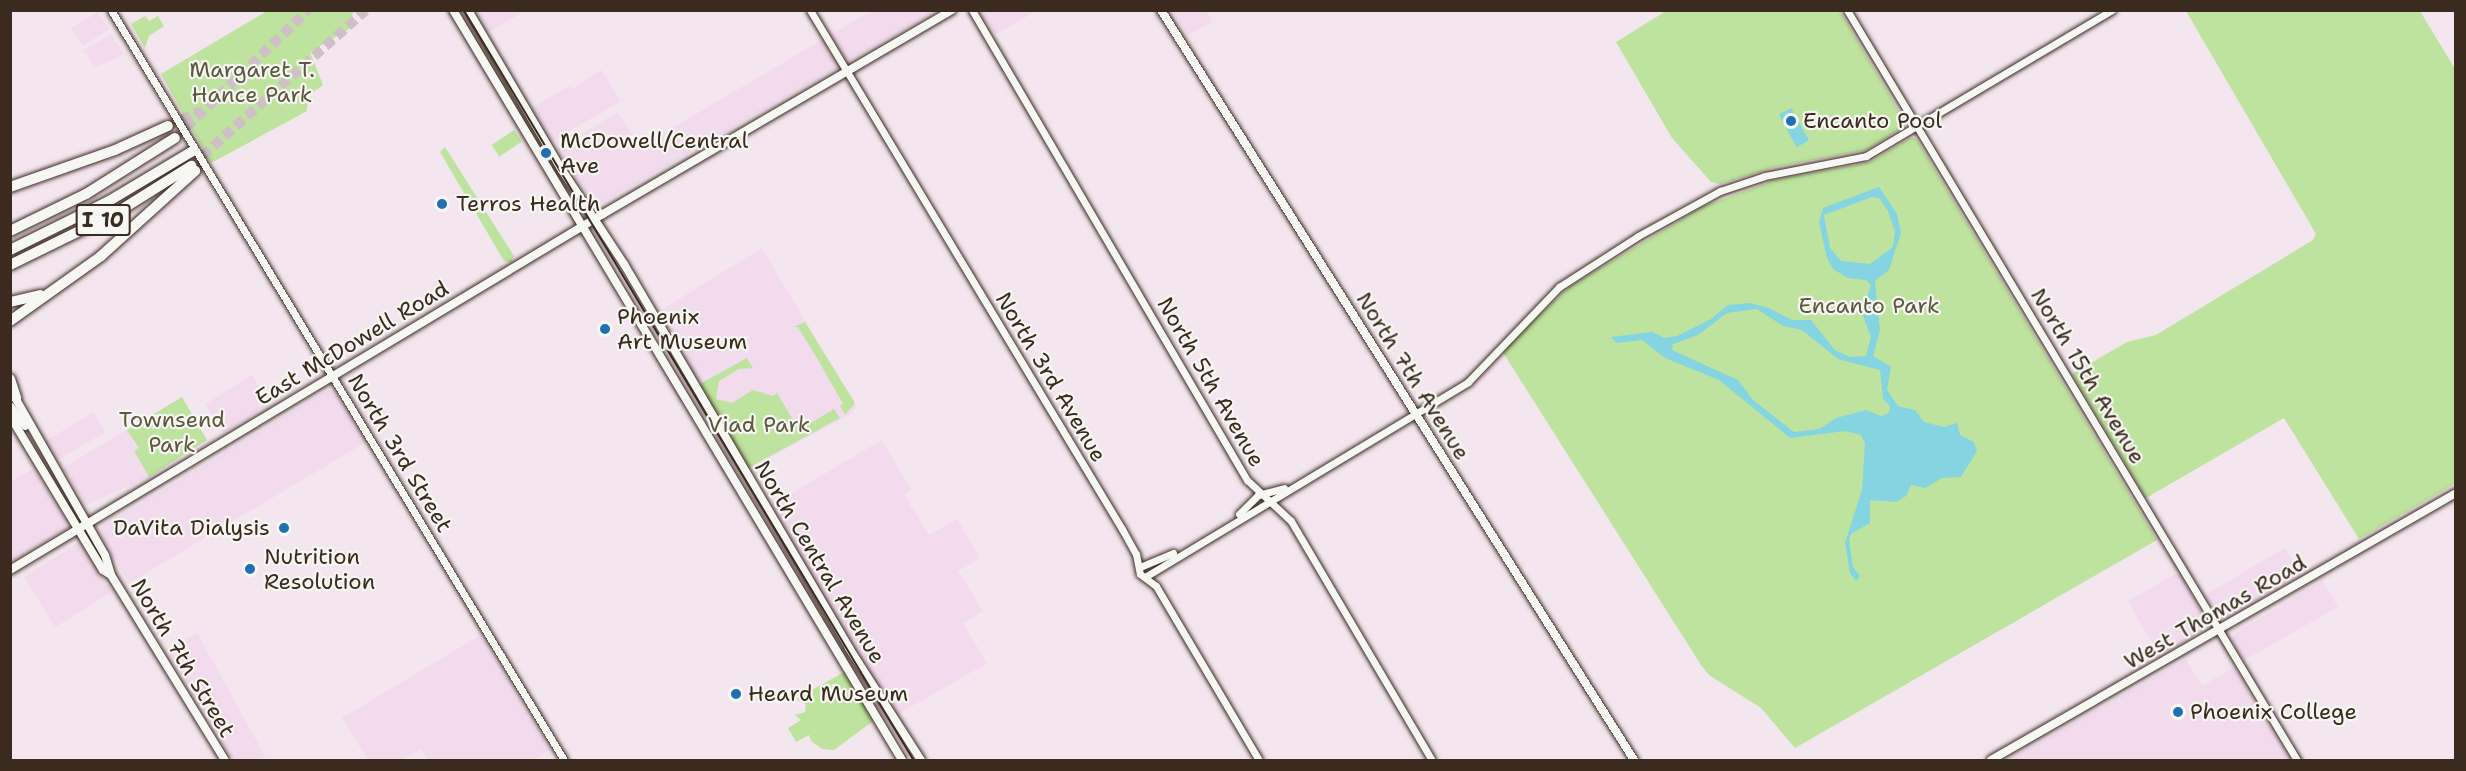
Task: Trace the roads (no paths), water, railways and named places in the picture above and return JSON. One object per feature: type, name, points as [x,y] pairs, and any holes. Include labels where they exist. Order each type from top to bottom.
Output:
[{"type":"highway","points":[[10,187],[115,150],[168,126]]},
{"type":"highway","name":"I 10","points":[[10,231],[100,186],[175,138]]},
{"type":"highway","points":[[10,245],[127,187],[192,149]]},
{"type":"highway","points":[[10,250],[109,201],[192,149]]},
{"type":"highway","name":"I 10","points":[[10,265],[116,213],[193,169],[141,223],[57,288]]},
{"type":"highway","points":[[10,302],[57,288]]},
{"type":"highway","points":[[10,321],[57,288]]},
{"type":"highway","points":[[10,380],[12,398]]},
{"type":"main road","name":"North Central Avenue","points":[[453,10],[723,433],[849,648],[921,760]]},
{"type":"main road","name":"North Central Avenue","points":[[468,10],[684,394],[902,760]]},
{"type":"main road","name":"East McDowell Road","points":[[10,570],[588,223],[952,10]]},
{"type":"main road","name":"North 7th Avenue","points":[[1161,10],[1634,760]]},
{"type":"main road","points":[[684,394],[698,397],[723,433]]},
{"type":"main road","name":"North 7th Street","points":[[12,398],[112,567],[111,574]]},
{"type":"main road","name":"North 7th Street","points":[[10,416],[103,570],[111,574],[225,760]]},
{"type":"main road","name":"West Thomas Road","points":[[1991,760],[2456,493]]},
{"type":"street","name":"North 3rd Street","points":[[111,10],[192,149],[564,760]]},
{"type":"street","name":"North 3rd Avenue","points":[[810,10],[1122,529],[1145,577],[1156,586],[1258,760]]},
{"type":"street","name":"North 5th Avenue","points":[[972,10],[1241,471],[1251,486],[1265,494],[1283,513],[1432,760]]},
{"type":"street","name":"North 15th Avenue","points":[[1847,10],[2297,760]]},
{"type":"street","points":[[1145,577],[1271,501],[1295,484],[1468,382],[1520,324],[1565,282],[1692,205],[1765,176],[1866,156],[2112,10]]},
{"type":"street","points":[[1140,567],[1166,557],[1248,508],[1258,495],[1295,484]]},
{"type":"street","points":[[1283,493],[1280,502],[1283,513]]},
{"type":"water","points":[[1791,108],[1809,140],[1797,147],[1779,115]]},
{"type":"water","points":[[1879,187],[1897,214],[1901,233],[1889,270],[1875,281],[1880,330],[1873,356],[1891,367],[1887,390],[1898,406],[1915,410],[1924,422],[1944,427],[1957,423],[1960,435],[1974,442],[1977,451],[1961,477],[1942,478],[1925,488],[1911,485],[1906,496],[1896,502],[1870,500],[1870,523],[1851,534],[1849,540],[1853,567],[1860,576],[1856,581],[1850,573],[1845,543],[1862,490],[1865,443],[1861,435],[1845,431],[1790,438],[1719,380],[1665,358],[1642,340],[1616,343],[1611,337],[1652,332],[1665,338],[1677,336],[1711,319],[1728,305],[1750,303],[1769,308],[1792,320],[1811,320],[1835,350],[1850,357],[1866,356],[1871,337],[1862,313],[1871,285],[1866,280],[1848,278],[1833,269],[1827,258],[1819,222],[1823,208]],"holes":[[[1872,197],[1879,198],[1888,211],[1895,232],[1893,247],[1870,264],[1841,261],[1830,248],[1824,215]],[[1757,309],[1783,326],[1802,330],[1838,359],[1880,370],[1883,399],[1890,406],[1889,413],[1881,416],[1866,410],[1836,418],[1819,429],[1794,432],[1753,400],[1738,380],[1672,350],[1673,344],[1698,335],[1727,313]]]},
{"type":"tunnel","points":[[175,138],[308,10]]},
{"type":"tunnel","points":[[191,166],[366,10]]},
{"type":"tunnel","points":[[168,126],[200,111]]},
{"type":"tram line","points":[[464,10],[914,760]]},
{"type":"place","name":"Encanto Pool","points":[[1791,121]]},
{"type":"place","name":"McDowell/Central Ave","points":[[546,153]]},
{"type":"place","name":"Terros Health","points":[[442,204]]},
{"type":"place","name":"Phoenix Art Museum","points":[[605,329]]},
{"type":"place","name":"DaVita Dialysis","points":[[284,528]]},
{"type":"place","name":"Nutrition Resolution","points":[[250,569]]},
{"type":"place","name":"Heard Museum","points":[[736,694]]},
{"type":"place","name":"Phoenix College","points":[[2178,712]]},
{"type":"park label","name":"Margaret T. Hance Park","points":[[252,82]]},
{"type":"park label","name":"Encanto Park","points":[[1869,306]]},
{"type":"park label","name":"Viad Park","points":[[759,425]]},
{"type":"park label","name":"Townsend Park","points":[[172,432]]}]
